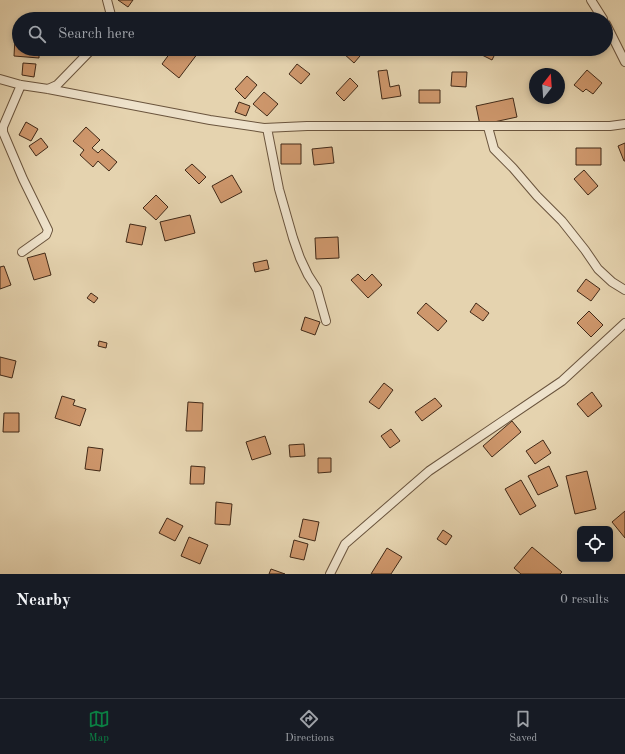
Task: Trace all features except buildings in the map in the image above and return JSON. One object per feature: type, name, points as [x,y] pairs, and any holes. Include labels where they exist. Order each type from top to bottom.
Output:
[{"type":"street","points":[[107,0],[110,12]]},
{"type":"street","points":[[591,0],[599,12]]},
{"type":"street","points":[[613,38],[625,62]]},
{"type":"street","points":[[48,89],[57,85],[85,56]]},
{"type":"street","points":[[0,79],[21,85],[210,120],[267,128],[307,126],[610,126],[625,124]]},
{"type":"street","points":[[21,85],[3,127],[3,132],[48,230],[46,235],[22,252]]},
{"type":"street","points":[[488,127],[494,149],[562,221],[598,269],[612,282],[625,290]]},
{"type":"street","points":[[267,128],[279,189],[293,238],[300,258],[317,289],[326,322]]},
{"type":"street","points":[[330,574],[345,544],[429,471],[562,381],[625,323]]}]
